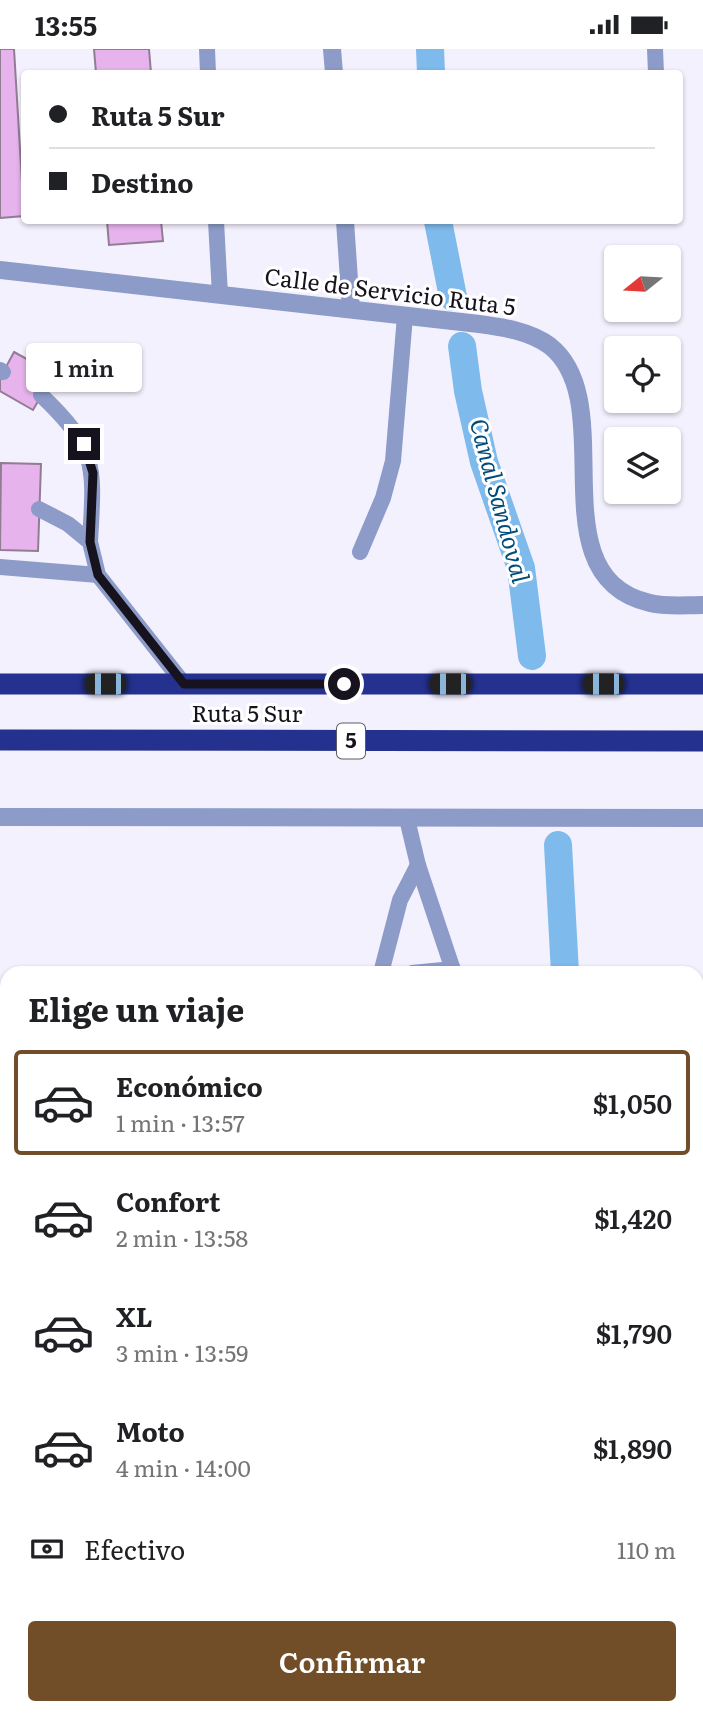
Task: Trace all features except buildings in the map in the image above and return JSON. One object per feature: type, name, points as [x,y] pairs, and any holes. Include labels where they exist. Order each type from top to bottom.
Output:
[{"type":"highway","name":"Ruta 5 Sur","points":[[0,684],[703,684]]},
{"type":"highway","name":"Ruta 5 Sur","points":[[0,740],[703,741]]},
{"type":"street","points":[[332,49],[334,70]]},
{"type":"street","points":[[345,224],[351,309]]},
{"type":"street","name":"Calle de Servicio Ruta 5","points":[[0,270],[501,327],[537,338],[568,367],[578,393],[587,521],[592,551],[599,566],[610,580],[635,598],[662,605],[703,605]]},
{"type":"street","points":[[0,817],[703,818]]},
{"type":"lane","points":[[207,49],[208,70]]},
{"type":"lane","points":[[655,49],[656,70]]},
{"type":"lane","points":[[216,224],[219,295]]},
{"type":"lane","points":[[360,552],[383,498],[393,461],[405,316]]},
{"type":"lane","points":[[41,395],[61,414],[84,444],[93,473],[90,542],[98,575],[184,684]]},
{"type":"lane","points":[[39,509],[68,524],[90,542]]},
{"type":"lane","points":[[0,567],[98,575]]},
{"type":"lane","points":[[407,819],[418,865],[451,966]]},
{"type":"lane","points":[[383,966],[400,900],[418,865]]},
{"type":"waterway","name":"Canal Sandoval","points":[[430,49],[431,70]]},
{"type":"waterway","name":"Canal Sandoval","points":[[439,224],[453,297]]},
{"type":"waterway","name":"Canal Sandoval","points":[[462,346],[468,391],[484,462],[521,568],[532,656]]},
{"type":"waterway","name":"Canal Sandoval","points":[[558,845],[565,966]]},
{"type":"route","points":[[84,444],[93,473],[90,542],[98,575],[184,684],[344,684]]}]
